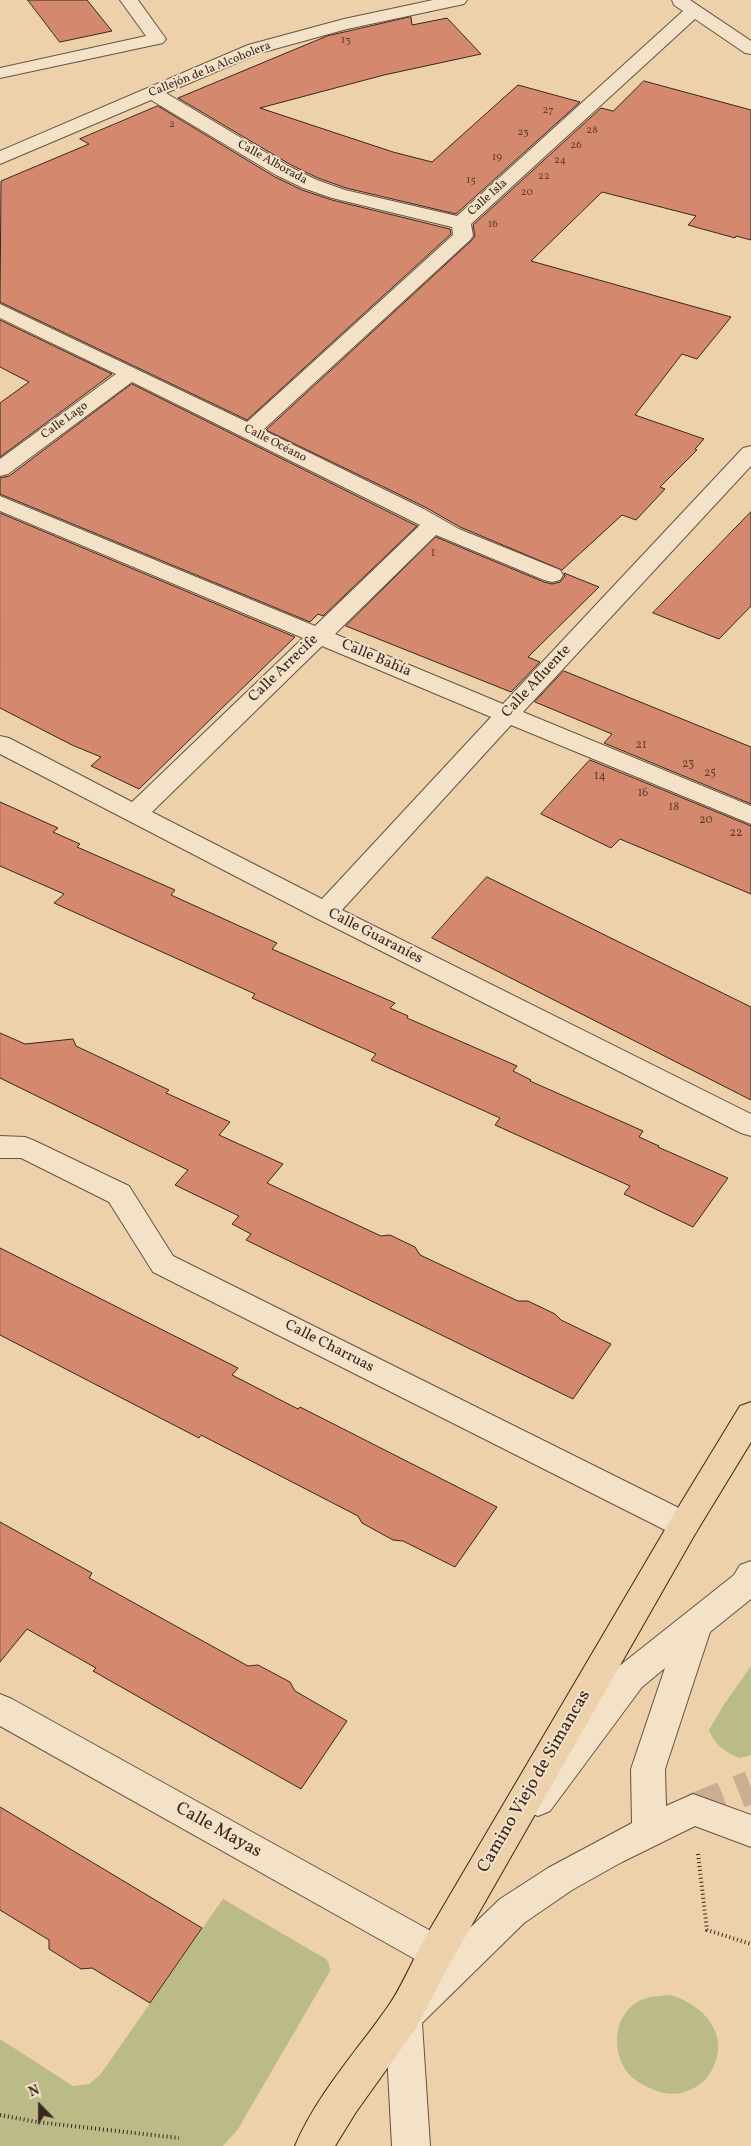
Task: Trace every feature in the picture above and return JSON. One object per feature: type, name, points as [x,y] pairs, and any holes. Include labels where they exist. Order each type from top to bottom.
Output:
[{"type":"main road","name":"Camino Viejo de Simancas","points":[[314,2146],[343,2100],[403,2016],[436,1953],[684,1524],[751,1415]]},
{"type":"street","points":[[0,73],[157,39],[129,0]]},
{"type":"street","name":"Callejón de la Alcoholera","points":[[0,158],[254,49],[344,24],[458,0]]},
{"type":"street","points":[[687,5],[751,50]]},
{"type":"street","name":"Calle Isla","points":[[249,431],[463,236],[461,223],[687,5]]},
{"type":"street","name":"Calle Alborada","points":[[152,93],[283,171],[310,184],[340,194],[461,223]]},
{"type":"street","name":"Calle Océano","points":[[0,310],[249,431],[416,514],[433,525],[552,574]]},
{"type":"street","name":"Calle Lago","points":[[0,469],[131,373]]},
{"type":"street","name":"Calle Afluente","points":[[325,912],[751,453]]},
{"type":"street","name":"Calle Bahía","points":[[0,503],[751,816]]},
{"type":"street","name":"Calle Arrecife","points":[[136,813],[433,525]]},
{"type":"street","name":"Calle Guaraníes","points":[[0,744],[325,912],[751,1126]]},
{"type":"street","name":"Calle Charruas","points":[[0,1147],[25,1148],[119,1194],[163,1264],[684,1524]]},
{"type":"street","points":[[484,1871],[630,1678],[745,1585],[751,1575]]},
{"type":"street","points":[[650,1832],[648,1769],[696,1624]]},
{"type":"street","name":"Calle Mayas","points":[[0,1709],[436,1953]]},
{"type":"street","points":[[411,2146],[403,2016],[512,1912],[560,1879],[694,1810],[751,1831]]},
{"type":"path","points":[[697,1844],[707,1930],[751,1944]]},
{"type":"path","points":[[0,2116],[179,2138]]},
{"type":"green space","points":[[751,1666],[751,1755],[740,1758],[721,1747],[714,1740],[709,1730]]},
{"type":"green space","points":[[223,1899],[326,1959],[330,1971],[238,2129],[223,2146],[0,2146],[0,2039],[73,2086],[89,2084],[100,2075]]},
{"type":"green space","points":[[670,1995],[683,2000],[705,2015],[717,2036],[718,2048],[716,2061],[703,2082],[689,2090],[674,2094],[655,2090],[632,2077],[622,2063],[617,2043],[620,2023],[632,2006],[644,1999]]},
{"type":"building","points":[[28,0],[87,0],[112,31],[60,42]]},
{"type":"building","points":[[411,17],[412,25],[447,18],[481,54],[384,75],[260,108],[393,152],[432,162],[518,85],[580,102],[456,214],[346,188],[318,178],[291,165],[178,98],[327,36]]},
{"type":"building","points":[[644,81],[751,110],[751,240],[736,236],[735,238],[688,225],[696,216],[602,192],[531,261],[731,317],[697,359],[682,354],[635,415],[704,439],[695,449],[697,450],[660,487],[665,489],[636,520],[622,515],[562,570],[460,527],[425,507],[266,430],[471,241],[475,236],[473,225],[601,108],[613,111]]},
{"type":"building","points":[[158,106],[275,177],[302,190],[332,200],[450,229],[451,234],[247,420],[0,302],[1,181],[89,144],[80,139]]},
{"type":"building","points":[[0,320],[112,374],[0,457],[0,403],[29,382],[0,367]]},
{"type":"building","points":[[132,384],[417,526],[323,616],[318,614],[310,622],[0,494],[0,478],[9,476]]},
{"type":"building","points":[[751,512],[751,606],[719,639],[653,613]]},
{"type":"building","points":[[0,513],[295,637],[139,789],[91,766],[101,757],[72,745],[0,708]]},
{"type":"building","points":[[436,537],[544,582],[552,584],[560,582],[565,576],[564,573],[599,587],[528,657],[540,662],[511,692],[346,626]]},
{"type":"building","points":[[564,671],[751,747],[751,804],[604,743],[612,734],[535,702]]},
{"type":"building","points":[[590,760],[751,826],[751,894],[620,839],[611,848],[541,814]]},
{"type":"building","points":[[0,802],[58,828],[53,832],[80,844],[77,847],[175,890],[171,895],[277,943],[272,949],[395,1003],[390,1008],[408,1016],[407,1018],[517,1066],[513,1071],[530,1081],[643,1131],[639,1137],[728,1178],[693,1227],[624,1194],[630,1186],[495,1125],[500,1118],[371,1060],[376,1054],[252,998],[255,994],[54,903],[64,894],[0,866]]},
{"type":"building","points":[[487,877],[751,1007],[751,1100],[432,938]]},
{"type":"building","points":[[0,1033],[25,1044],[73,1039],[76,1046],[169,1090],[166,1093],[230,1122],[219,1135],[283,1164],[267,1183],[381,1236],[390,1235],[415,1247],[420,1255],[518,1301],[528,1301],[555,1314],[561,1320],[611,1344],[573,1399],[246,1240],[251,1234],[232,1224],[239,1216],[175,1185],[188,1170],[0,1078]]},
{"type":"building","points":[[0,1248],[238,1368],[232,1375],[298,1409],[300,1407],[497,1507],[455,1567],[403,1541],[393,1540],[362,1523],[358,1516],[201,1435],[199,1438],[0,1335]]},
{"type":"building","points":[[0,1522],[92,1573],[89,1578],[248,1666],[258,1665],[290,1682],[295,1691],[347,1721],[301,1789],[93,1671],[96,1668],[27,1629],[0,1662]]},
{"type":"building","points":[[0,1807],[202,1928],[150,2003],[92,1968],[81,1969],[49,1949],[49,1940],[0,1910]]},
{"type":"tunnel","points":[[693,1810],[751,1787]]}]
